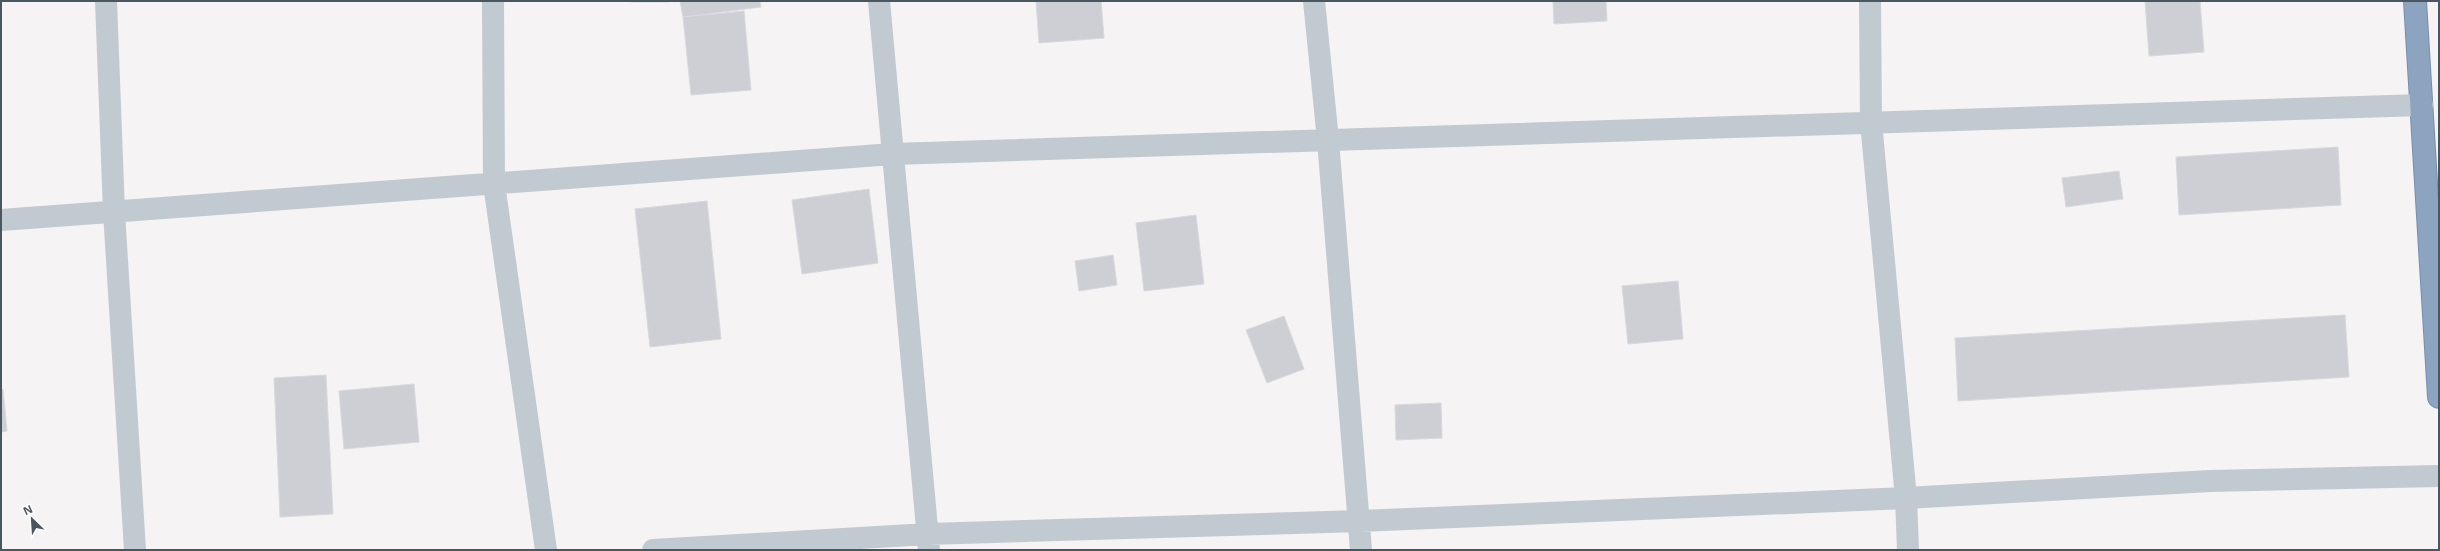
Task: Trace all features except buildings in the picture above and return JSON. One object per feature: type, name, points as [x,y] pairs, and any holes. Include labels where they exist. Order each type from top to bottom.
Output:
[{"type":"highway","points":[[2415,1],[2439,397]]},
{"type":"street","points":[[106,1],[114,212],[135,550]]},
{"type":"street","points":[[493,1],[494,184],[546,550]]},
{"type":"street","points":[[879,1],[929,542]]},
{"type":"street","points":[[1314,1],[1328,140],[1360,521],[1361,550]]},
{"type":"street","points":[[1870,1],[1871,122],[1906,498],[1908,550]]},
{"type":"street","points":[[1,220],[894,154],[2422,105]]},
{"type":"street","points":[[653,550],[929,542],[1360,521],[1906,498],[2210,481],[2439,476]]}]
